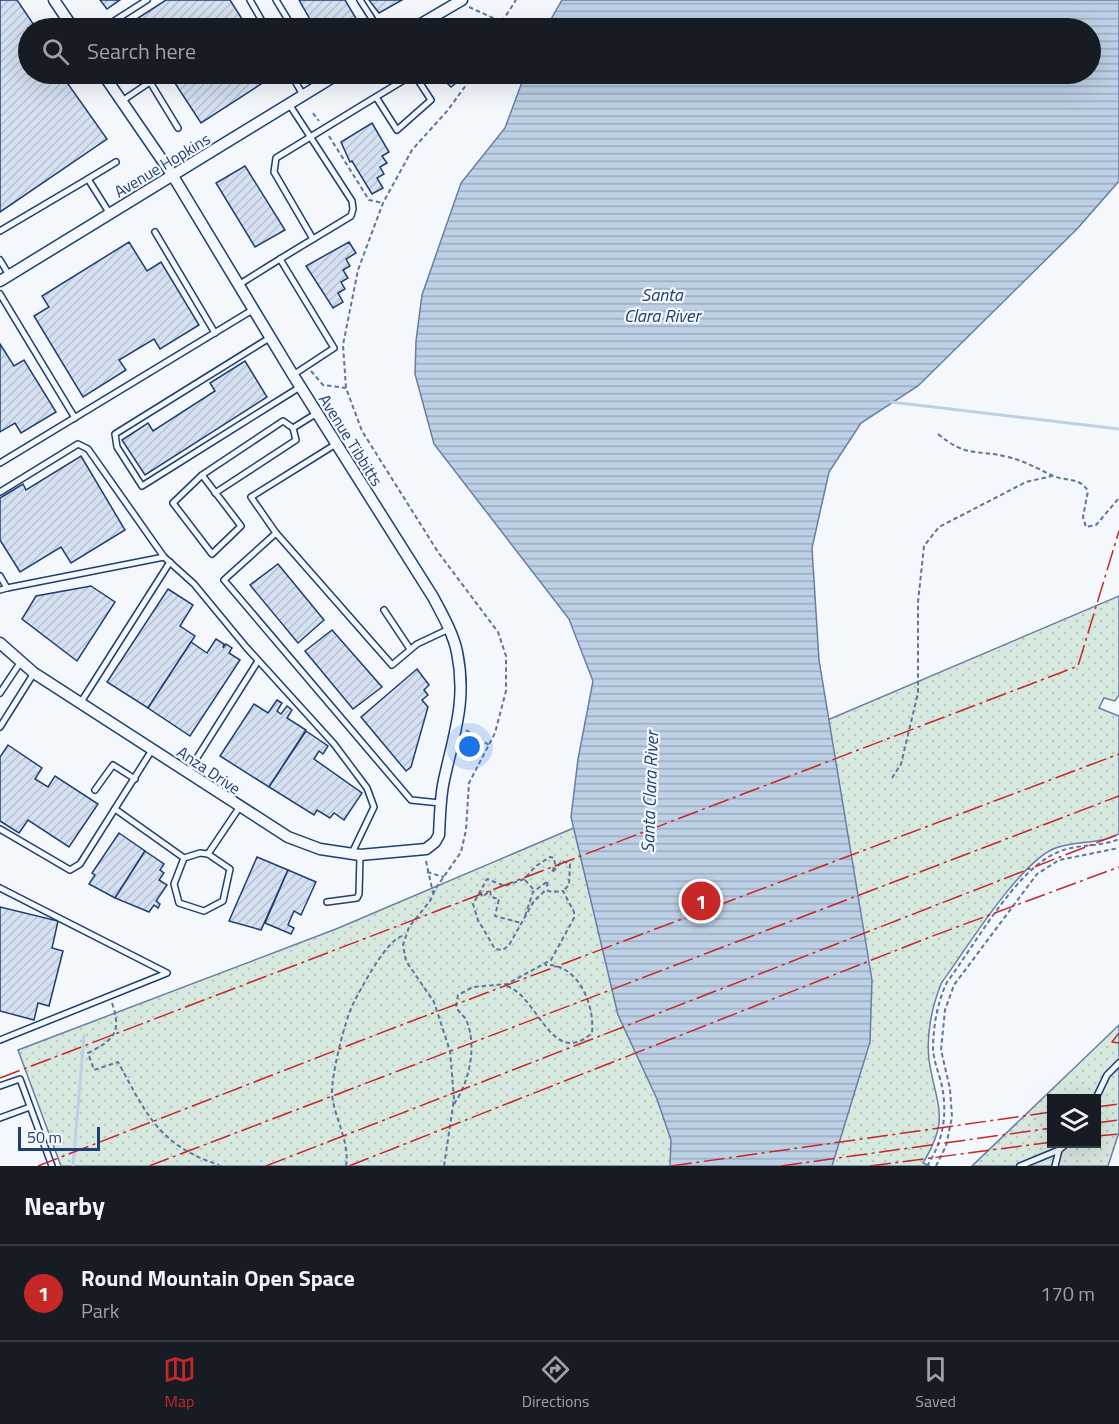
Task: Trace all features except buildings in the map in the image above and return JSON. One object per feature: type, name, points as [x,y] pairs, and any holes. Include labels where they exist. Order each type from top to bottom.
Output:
[{"type":"street","points":[[54,0],[66,18]]},
{"type":"street","points":[[431,18],[461,1]]},
{"type":"street","name":"Avenue Tibbitts","points":[[111,84],[173,176],[300,387],[433,597],[449,629],[457,651],[461,683],[458,726],[440,803],[439,835],[435,842],[426,849]]},
{"type":"street","name":"Avenue Hopkins","points":[[5,278],[289,104],[315,84]]},
{"type":"street","name":"Anza Drive","points":[[0,643],[34,673],[239,808],[288,837],[320,849],[356,855],[426,849]]},
{"type":"lane","points":[[120,18],[147,0]]},
{"type":"lane","points":[[250,0],[260,18]]},
{"type":"lane","points":[[276,0],[287,18]]},
{"type":"lane","points":[[360,0],[372,18]]},
{"type":"lane","points":[[122,101],[147,84]]},
{"type":"lane","points":[[151,84],[178,128]]},
{"type":"lane","points":[[297,84],[303,95]]},
{"type":"lane","points":[[314,239],[274,172],[273,165],[276,158],[397,84]]},
{"type":"lane","points":[[376,97],[397,130],[431,100],[421,84]]},
{"type":"lane","points":[[240,284],[351,216],[353,209],[351,201],[289,104]]},
{"type":"lane","points":[[0,231],[116,162]]},
{"type":"lane","points":[[88,179],[110,214]]},
{"type":"lane","points":[[155,232],[215,333]]},
{"type":"lane","points":[[280,259],[334,348],[293,375]]},
{"type":"lane","points":[[0,260],[5,278]]},
{"type":"lane","points":[[0,294],[75,418]]},
{"type":"lane","points":[[0,463],[254,309]]},
{"type":"lane","points":[[271,337],[115,434],[117,447],[142,486],[300,387]]},
{"type":"lane","points":[[293,428],[317,413]]},
{"type":"lane","points":[[202,475],[215,493],[241,526],[212,554],[173,503],[202,475],[283,422],[293,428],[296,440],[215,493]]},
{"type":"lane","points":[[0,492],[78,444],[83,444],[164,557],[194,584],[258,661],[333,744],[374,801],[374,807],[356,855],[359,894],[357,898],[327,902]]},
{"type":"lane","points":[[336,444],[251,497],[276,533],[392,665],[410,649],[449,629]]},
{"type":"lane","points":[[276,533],[224,580],[411,800],[440,803]]},
{"type":"lane","points":[[0,590],[164,557]]},
{"type":"lane","points":[[81,702],[170,562]]},
{"type":"lane","points":[[0,576],[7,588]]},
{"type":"lane","points":[[384,610],[410,649]]},
{"type":"lane","points":[[187,773],[258,661]]},
{"type":"lane","points":[[0,693],[20,663]]},
{"type":"lane","points":[[0,727],[34,673]]},
{"type":"lane","points":[[0,680],[5,686]]},
{"type":"lane","points":[[0,829],[70,870],[80,864],[152,750]]},
{"type":"lane","points":[[95,790],[113,765],[135,778]]},
{"type":"lane","points":[[208,854],[239,808]]},
{"type":"lane","points":[[115,809],[184,858]]},
{"type":"lane","points":[[200,853],[208,854],[230,869],[223,901],[204,912],[179,903],[174,884],[184,858],[200,853]]},
{"type":"lane","points":[[0,888],[167,973],[0,1040]]},
{"type":"lane","points":[[1098,1094],[1107,1075],[1119,1062]]},
{"type":"lane","points":[[0,1086],[20,1079],[52,1166]]},
{"type":"lane","points":[[0,1118],[30,1107]]},
{"type":"lane","points":[[1020,1166],[1030,1165],[1059,1150]]},
{"type":"lane","points":[[1055,1166],[1059,1150]]},
{"type":"path","points":[[505,18],[516,0]]},
{"type":"path","points":[[461,1],[494,18]]},
{"type":"path","points":[[343,345],[358,270],[383,203],[412,150],[448,110],[467,84]]},
{"type":"path","points":[[313,113],[369,200],[383,203]]},
{"type":"path","points":[[307,366],[322,385],[346,388]]},
{"type":"path","points":[[938,434],[954,447],[966,452],[1006,456],[1046,471],[1052,476]]},
{"type":"path","points":[[892,778],[902,764],[918,693],[918,602],[924,546],[939,528],[1026,482],[1052,476],[1064,477],[1085,485],[1088,491],[1083,517],[1086,527],[1096,525],[1119,498]]},
{"type":"path","points":[[458,726],[489,745]]},
{"type":"path","points":[[927,1166],[936,1150],[944,1124],[944,1098],[933,1049],[938,1004],[946,982],[1036,864],[1070,848],[1098,846],[1119,839]]},
{"type":"path","points":[[936,1166],[946,1146],[952,1117],[950,1089],[941,1050],[945,1010],[954,985],[1037,874],[1059,860],[1119,848]]},
{"type":"path","points":[[481,890],[482,897],[490,891],[491,897],[499,898],[495,916],[520,925],[535,891],[548,881],[546,890],[534,901],[509,945],[503,951],[495,949],[478,920],[473,904],[487,879],[505,886],[524,879],[545,859],[550,857],[555,860],[552,873],[565,861],[571,868],[568,885],[563,891],[546,890]]},
{"type":"path","points":[[433,893],[427,872],[444,877],[404,936],[406,961],[434,1002],[450,1051],[454,1072],[453,1107],[444,1166]]},
{"type":"path","points":[[524,879],[535,891]]},
{"type":"path","points":[[504,985],[542,965],[556,953],[574,918],[574,912],[563,891]]},
{"type":"path","points":[[346,1166],[346,1149],[332,1096],[347,1019],[353,1004],[386,949],[400,935],[404,936]]},
{"type":"path","points":[[453,1107],[467,1078],[471,1048],[468,1024],[456,1008],[458,995],[473,987],[504,985],[513,988],[526,999],[546,1030],[564,1042],[578,1042],[592,1033],[593,1019],[581,988],[571,974],[561,968],[542,965]]},
{"type":"path","points":[[110,996],[118,1024],[110,1040],[88,1053],[94,1070],[117,1062],[142,1110],[161,1132],[181,1148],[220,1166]]},
{"type":"path","points":[[212,1166],[220,1166]]},
{"type":"shaded area","points":[[1119,596],[1119,695],[1115,701],[1104,698],[1099,708],[1119,716],[1119,834],[1103,840],[1061,846],[1039,858],[1009,890],[942,982],[935,1000],[928,1040],[929,1060],[939,1111],[937,1134],[923,1163],[930,1166],[61,1166],[18,1050],[336,929]]},
{"type":"shaded area","points":[[1119,1025],[1119,1132],[1108,1166],[972,1166],[1047,1094],[1047,1148],[1101,1148],[1101,1094],[1047,1094]]},
{"type":"water","name":"Santa Clara River","points":[[562,0],[1119,0],[1119,181],[1078,228],[918,386],[861,423],[829,472],[812,548],[819,660],[872,980],[870,1042],[832,1166],[670,1166],[671,1140],[657,1099],[618,1015],[571,817],[578,759],[593,681],[569,619],[434,444],[415,374],[416,341],[422,295],[461,183],[505,128],[521,84],[1101,84],[1101,18],[552,18]]},
{"type":"waterway","points":[[891,402],[1119,429]]},
{"type":"waterway","points":[[73,1166],[84,1036]]},
{"type":"power","points":[[0,1078],[1078,666],[1119,531]]},
{"type":"power","points":[[38,1166],[396,1027],[1119,754]]},
{"type":"power","points":[[149,1166],[1119,796]]},
{"type":"power","points":[[266,1166],[1119,834]]},
{"type":"power","points":[[349,1166],[930,937],[1119,867]]},
{"type":"power","points":[[1119,1033],[1112,1042],[1119,1043]]},
{"type":"power","points":[[1101,1106],[1119,1104]]},
{"type":"power","points":[[671,1166],[1047,1113]]},
{"type":"power","points":[[1101,1122],[1119,1120]]},
{"type":"power","points":[[781,1166],[1047,1129]]},
{"type":"power","points":[[1101,1136],[1119,1134]]},
{"type":"power","points":[[870,1166],[1047,1143]]},
{"type":"place","name":"Round Mountain Open Space","points":[[701,901]]}]
